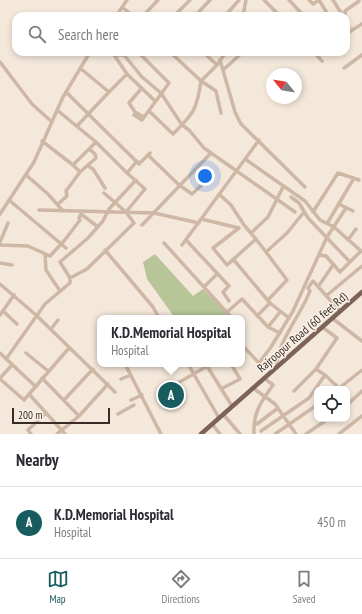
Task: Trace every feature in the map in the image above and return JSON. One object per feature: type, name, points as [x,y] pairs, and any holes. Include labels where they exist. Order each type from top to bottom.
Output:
[{"type":"main road","name":"Rajroopur Road (60 feet Rd)","points":[[201,434],[362,292]]},
{"type":"street","points":[[119,12],[127,0]]},
{"type":"street","points":[[147,12],[158,0]]},
{"type":"street","points":[[178,12],[190,0]]},
{"type":"street","points":[[199,12],[210,0]]},
{"type":"street","points":[[228,12],[239,0]]},
{"type":"street","points":[[244,12],[246,0]]},
{"type":"street","points":[[264,0],[276,12]]},
{"type":"street","points":[[267,4],[271,0]]},
{"type":"street","points":[[289,0],[300,12]]},
{"type":"street","points":[[309,0],[313,4],[319,0],[326,12]]},
{"type":"street","points":[[333,0],[340,12]]},
{"type":"street","points":[[345,12],[358,1],[362,5]]},
{"type":"street","points":[[122,7],[128,12]]},
{"type":"street","points":[[350,32],[362,24]]},
{"type":"street","points":[[344,68],[362,55]]},
{"type":"street","points":[[0,214],[34,162],[42,141],[66,92],[88,56]]},
{"type":"street","points":[[116,56],[127,74],[141,89],[156,101]]},
{"type":"street","points":[[125,56],[142,77],[161,93],[182,125],[211,153],[295,212]]},
{"type":"street","points":[[134,115],[142,120],[169,83],[142,56]]},
{"type":"street","points":[[174,56],[201,81],[216,91],[221,113]]},
{"type":"street","points":[[207,56],[217,65]]},
{"type":"street","points":[[149,111],[172,134],[194,112],[198,100],[201,81],[217,65],[223,56]]},
{"type":"street","points":[[223,70],[239,56]]},
{"type":"street","points":[[319,56],[322,61]]},
{"type":"street","points":[[220,60],[241,124],[259,140],[305,187]]},
{"type":"street","points":[[0,62],[32,104],[52,122]]},
{"type":"street","points":[[80,68],[109,92]]},
{"type":"street","points":[[77,126],[127,74]]},
{"type":"street","points":[[141,89],[129,102],[135,112],[144,117]]},
{"type":"street","points":[[66,92],[139,164],[149,154],[180,185],[192,194],[208,179]]},
{"type":"street","points":[[58,110],[96,142],[145,189],[126,212]]},
{"type":"street","points":[[182,245],[259,140]]},
{"type":"street","points":[[42,141],[80,172]]},
{"type":"street","points":[[73,165],[96,142]]},
{"type":"street","points":[[58,204],[67,196],[66,191],[80,172],[96,158],[95,154],[89,149]]},
{"type":"street","points":[[142,225],[211,153]]},
{"type":"street","points":[[245,159],[305,201],[320,220],[328,222],[334,226],[362,251],[340,272],[326,256],[319,255]]},
{"type":"street","points":[[127,173],[137,161]]},
{"type":"street","points":[[88,166],[93,169],[105,188]]},
{"type":"street","points":[[313,212],[338,173],[359,180]]},
{"type":"street","points":[[26,175],[63,210]]},
{"type":"street","points":[[328,222],[354,178]]},
{"type":"street","points":[[6,359],[45,304],[70,283],[70,278],[60,262],[88,238],[98,227],[115,202],[136,180]]},
{"type":"street","points":[[251,233],[268,217],[283,187]]},
{"type":"street","points":[[70,278],[87,269],[134,223],[126,212],[104,193]]},
{"type":"street","points":[[219,194],[231,205],[244,225],[287,280],[257,316]]},
{"type":"street","points":[[290,197],[299,203],[304,212],[350,262]]},
{"type":"street","points":[[9,200],[66,248]]},
{"type":"street","points":[[339,204],[353,211]]},
{"type":"street","points":[[245,349],[259,363],[280,334],[289,318],[327,237],[346,208]]},
{"type":"street","points":[[39,210],[154,213],[199,223]]},
{"type":"street","points":[[8,223],[0,243],[28,246],[50,256],[62,244],[80,220],[78,218],[79,212]]},
{"type":"street","points":[[79,212],[98,227]]},
{"type":"street","points":[[266,252],[287,233],[304,212]]},
{"type":"street","points":[[201,219],[239,228]]},
{"type":"street","points":[[244,225],[213,248],[227,265],[256,239]]},
{"type":"street","points":[[348,240],[356,229]]},
{"type":"street","points":[[186,240],[229,286],[223,292],[229,301]]},
{"type":"street","points":[[164,243],[230,315]]},
{"type":"street","points":[[105,250],[149,302],[157,315]]},
{"type":"street","points":[[45,254],[46,270],[60,291]]},
{"type":"street","points":[[233,259],[269,302],[289,318]]},
{"type":"street","points":[[0,263],[12,265]]},
{"type":"street","points":[[318,287],[334,265]]},
{"type":"street","points":[[326,296],[362,266]]},
{"type":"street","points":[[204,287],[218,274]]},
{"type":"street","points":[[277,367],[276,356],[304,307],[310,291],[308,288],[313,281],[340,311]]},
{"type":"street","points":[[0,284],[36,315],[116,392]]},
{"type":"street","points":[[0,315],[14,295]]},
{"type":"street","points":[[227,312],[242,299],[268,327],[280,334]]},
{"type":"street","points":[[3,311],[17,324]]},
{"type":"street","points":[[268,327],[280,312]]},
{"type":"street","points":[[332,318],[362,341]]},
{"type":"street","points":[[50,329],[58,320]]},
{"type":"street","points":[[294,391],[316,369],[337,338],[322,327]]},
{"type":"street","points":[[12,365],[0,378],[24,400],[69,348]]},
{"type":"street","points":[[26,352],[48,371]]},
{"type":"street","points":[[0,354],[35,386]]},
{"type":"street","points":[[127,367],[161,434]]},
{"type":"street","points":[[190,367],[221,416],[240,434]]},
{"type":"street","points":[[164,391],[205,367]]},
{"type":"street","points":[[208,367],[232,406]]},
{"type":"street","points":[[221,389],[240,379],[233,367]]},
{"type":"street","points":[[64,400],[93,369]]},
{"type":"street","points":[[316,369],[325,375],[336,386]]},
{"type":"street","points":[[343,386],[362,370]]},
{"type":"street","points":[[121,380],[131,375]]},
{"type":"street","points":[[261,431],[309,398],[325,375]]},
{"type":"street","points":[[42,378],[79,416]]},
{"type":"street","points":[[254,434],[253,419],[265,396],[273,385],[264,378]]},
{"type":"street","points":[[57,434],[79,416],[108,384]]},
{"type":"street","points":[[253,388],[265,396],[278,408],[296,434]]},
{"type":"street","points":[[350,402],[362,391]]},
{"type":"street","points":[[29,394],[65,434]]},
{"type":"street","points":[[131,400],[142,395]]},
{"type":"street","points":[[118,414],[134,405]]},
{"type":"street","points":[[278,433],[314,407]]},
{"type":"street","points":[[258,424],[278,408]]},
{"type":"street","points":[[30,434],[28,430],[46,413]]},
{"type":"street","points":[[340,434],[362,416]]},
{"type":"street","points":[[306,434],[324,422]]},
{"type":"street","points":[[212,424],[220,434]]},
{"type":"green space","points":[[155,254],[193,296],[203,289],[229,315],[173,315],[147,279],[143,262]]},
{"type":"place","name":"K.D.Memorial Hospital","points":[[171,395]]}]
